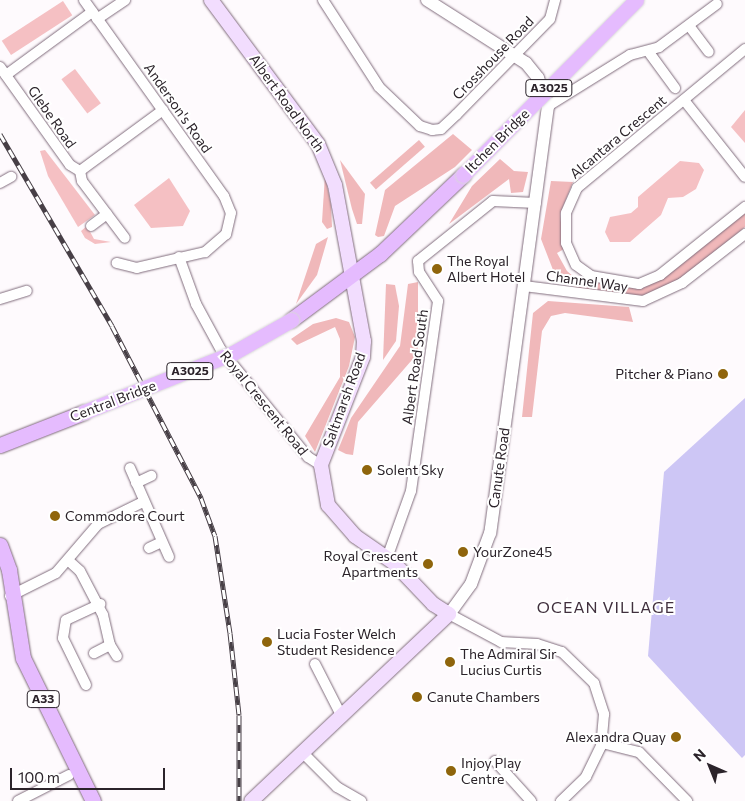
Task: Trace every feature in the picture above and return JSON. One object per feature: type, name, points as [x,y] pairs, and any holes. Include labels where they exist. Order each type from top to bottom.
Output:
[{"type":"main road","name":"Albert Road North","points":[[211,0],[326,157],[352,276]]},
{"type":"main road","name":"Itchen Bridge","points":[[352,276],[463,175],[636,0]]},
{"type":"main road","name":"Central Bridge","points":[[0,445],[225,357],[291,320],[352,276]]},
{"type":"main road","name":"Saltmarsh Road","points":[[321,465],[363,357],[364,328],[352,276]]},
{"type":"main road","name":"Royal Crescent Road","points":[[321,465],[328,505],[355,536],[388,558],[449,614]]},
{"type":"main road","name":"A33","points":[[0,545],[9,570],[5,599],[23,658],[93,801]]},
{"type":"main road","name":"Canute Road","points":[[251,801],[304,754],[449,614]]},
{"type":"street","name":"Anderson's Road","points":[[84,0],[224,196],[230,224],[218,243],[205,252],[179,257]]},
{"type":"street","points":[[3,71],[95,15],[124,0]]},
{"type":"street","name":"Crosshouse Road","points":[[323,0],[378,87],[420,126],[441,130],[552,15],[555,0]]},
{"type":"street","name":"Canute Road","points":[[427,0],[515,53],[538,78],[548,106],[490,533],[471,584],[449,614]]},
{"type":"street","points":[[548,106],[606,68],[648,50],[690,27],[717,4]]},
{"type":"street","points":[[690,27],[709,52]]},
{"type":"street","points":[[648,50],[675,88]]},
{"type":"street","name":"Alcantara Crescent","points":[[745,50],[577,188],[566,213],[569,253],[592,276],[639,284],[660,274],[745,207]]},
{"type":"street","name":"Glebe Road","points":[[3,71],[70,165],[80,172],[125,238]]},
{"type":"street","points":[[684,100],[745,177]]},
{"type":"street","points":[[80,172],[163,110]]},
{"type":"street","points":[[0,183],[11,178]]},
{"type":"street","name":"Albert Road South","points":[[388,558],[411,491],[438,302],[418,272],[418,261],[493,201],[536,203]]},
{"type":"street","points":[[90,226],[107,214]]},
{"type":"street","name":"Channel Way","points":[[524,286],[642,301],[682,283],[745,234]]},
{"type":"street","points":[[117,263],[138,268],[179,257]]},
{"type":"street","name":"Royal Crescent Road","points":[[179,257],[196,304],[221,350],[308,457],[321,465]]},
{"type":"street","points":[[0,300],[27,291]]},
{"type":"street","points":[[130,468],[143,502],[169,557]]},
{"type":"street","points":[[136,483],[150,476]]},
{"type":"street","points":[[5,599],[42,583],[70,562],[91,530],[143,502]]},
{"type":"street","points":[[149,548],[162,542]]},
{"type":"street","points":[[70,562],[100,604],[110,645],[117,656]]},
{"type":"street","points":[[86,685],[63,638],[66,620],[100,604]]},
{"type":"street","points":[[449,614],[501,642],[537,644],[573,659],[589,676],[600,698],[602,743],[586,777],[561,801]]},
{"type":"street","points":[[94,653],[110,645]]},
{"type":"street","points":[[316,664],[342,717]]},
{"type":"street","points":[[602,743],[639,752],[687,801]]},
{"type":"street","points":[[304,754],[337,786],[361,801]]},
{"type":"street","points":[[495,761],[531,801]]},
{"type":"street","points":[[18,801],[70,776]]},
{"type":"shaded area","points":[[63,1],[72,15],[11,55],[2,41]]},
{"type":"shaded area","points":[[75,69],[101,103],[87,114],[61,79]]},
{"type":"shaded area","points":[[745,110],[745,143],[731,127]]},
{"type":"shaded area","points":[[453,134],[472,150],[455,167],[395,206],[384,236],[378,237],[375,235],[385,190]]},
{"type":"shaded area","points":[[419,140],[425,147],[376,189],[370,183]]},
{"type":"shaded area","points":[[45,150],[95,215],[78,227],[48,176],[40,151]]},
{"type":"shaded area","points":[[500,159],[514,171],[528,172],[523,192],[511,193],[509,179],[449,224],[472,186]]},
{"type":"shaded area","points":[[340,160],[365,194],[362,224],[357,224]]},
{"type":"shaded area","points":[[680,161],[699,163],[704,170],[696,189],[683,197],[668,198],[661,215],[630,242],[610,242],[605,232],[610,217],[631,213],[638,207],[638,197]]},
{"type":"shaded area","points":[[325,175],[331,205],[332,227],[327,229],[322,222]]},
{"type":"shaded area","points":[[169,178],[190,211],[183,226],[151,228],[134,205]]},
{"type":"shaded area","points":[[551,181],[573,182],[560,214],[564,249],[557,253],[567,271],[582,284],[588,278],[618,286],[645,285],[745,210],[745,227],[677,283],[636,298],[584,293],[555,275],[541,239]]},
{"type":"shaded area","points":[[87,226],[94,239],[111,242],[95,244],[85,238],[81,231]]},
{"type":"shaded area","points":[[328,237],[317,275],[296,304],[316,244]]},
{"type":"shaded area","points":[[418,282],[418,353],[358,422],[353,455],[346,454],[338,450],[351,418],[400,346],[408,284]]},
{"type":"shaded area","points":[[386,284],[395,285],[399,306],[396,341],[383,360]]},
{"type":"shaded area","points":[[548,301],[629,307],[633,322],[565,313],[551,316],[542,331],[532,417],[522,417],[533,313]]},
{"type":"shaded area","points":[[336,318],[349,322],[355,337],[349,366],[315,452],[305,436],[340,377],[340,339],[335,327],[297,345],[291,339],[313,324]]},
{"type":"shaded area","points":[[745,398],[745,755],[742,758],[648,656],[664,472]]},
{"type":"railway","points":[[0,134],[112,326],[201,498],[215,536],[230,633],[239,715],[239,801]]},
{"type":"place","name":"The Royal Albert Hotel","points":[[437,269]]},
{"type":"place","name":"Pitcher & Piano","points":[[723,374]]},
{"type":"place","name":"Solent Sky","points":[[367,470]]},
{"type":"place","name":"Commodore Court","points":[[55,516]]},
{"type":"place","name":"YourZone45","points":[[463,552]]},
{"type":"place","name":"Royal Crescent Apartments","points":[[428,564]]},
{"type":"place","name":"Lucia Foster Welch Student Residence","points":[[267,642]]},
{"type":"place","name":"The Admiral Sir Lucius Curtis","points":[[450,662]]},
{"type":"place","name":"Canute Chambers","points":[[417,697]]},
{"type":"place","name":"Alexandra Quay","points":[[676,737]]},
{"type":"place","name":"Injoy Play Centre","points":[[451,771]]},
{"type":"district","name":"OCEAN VILLAGE","points":[[606,607]]}]
